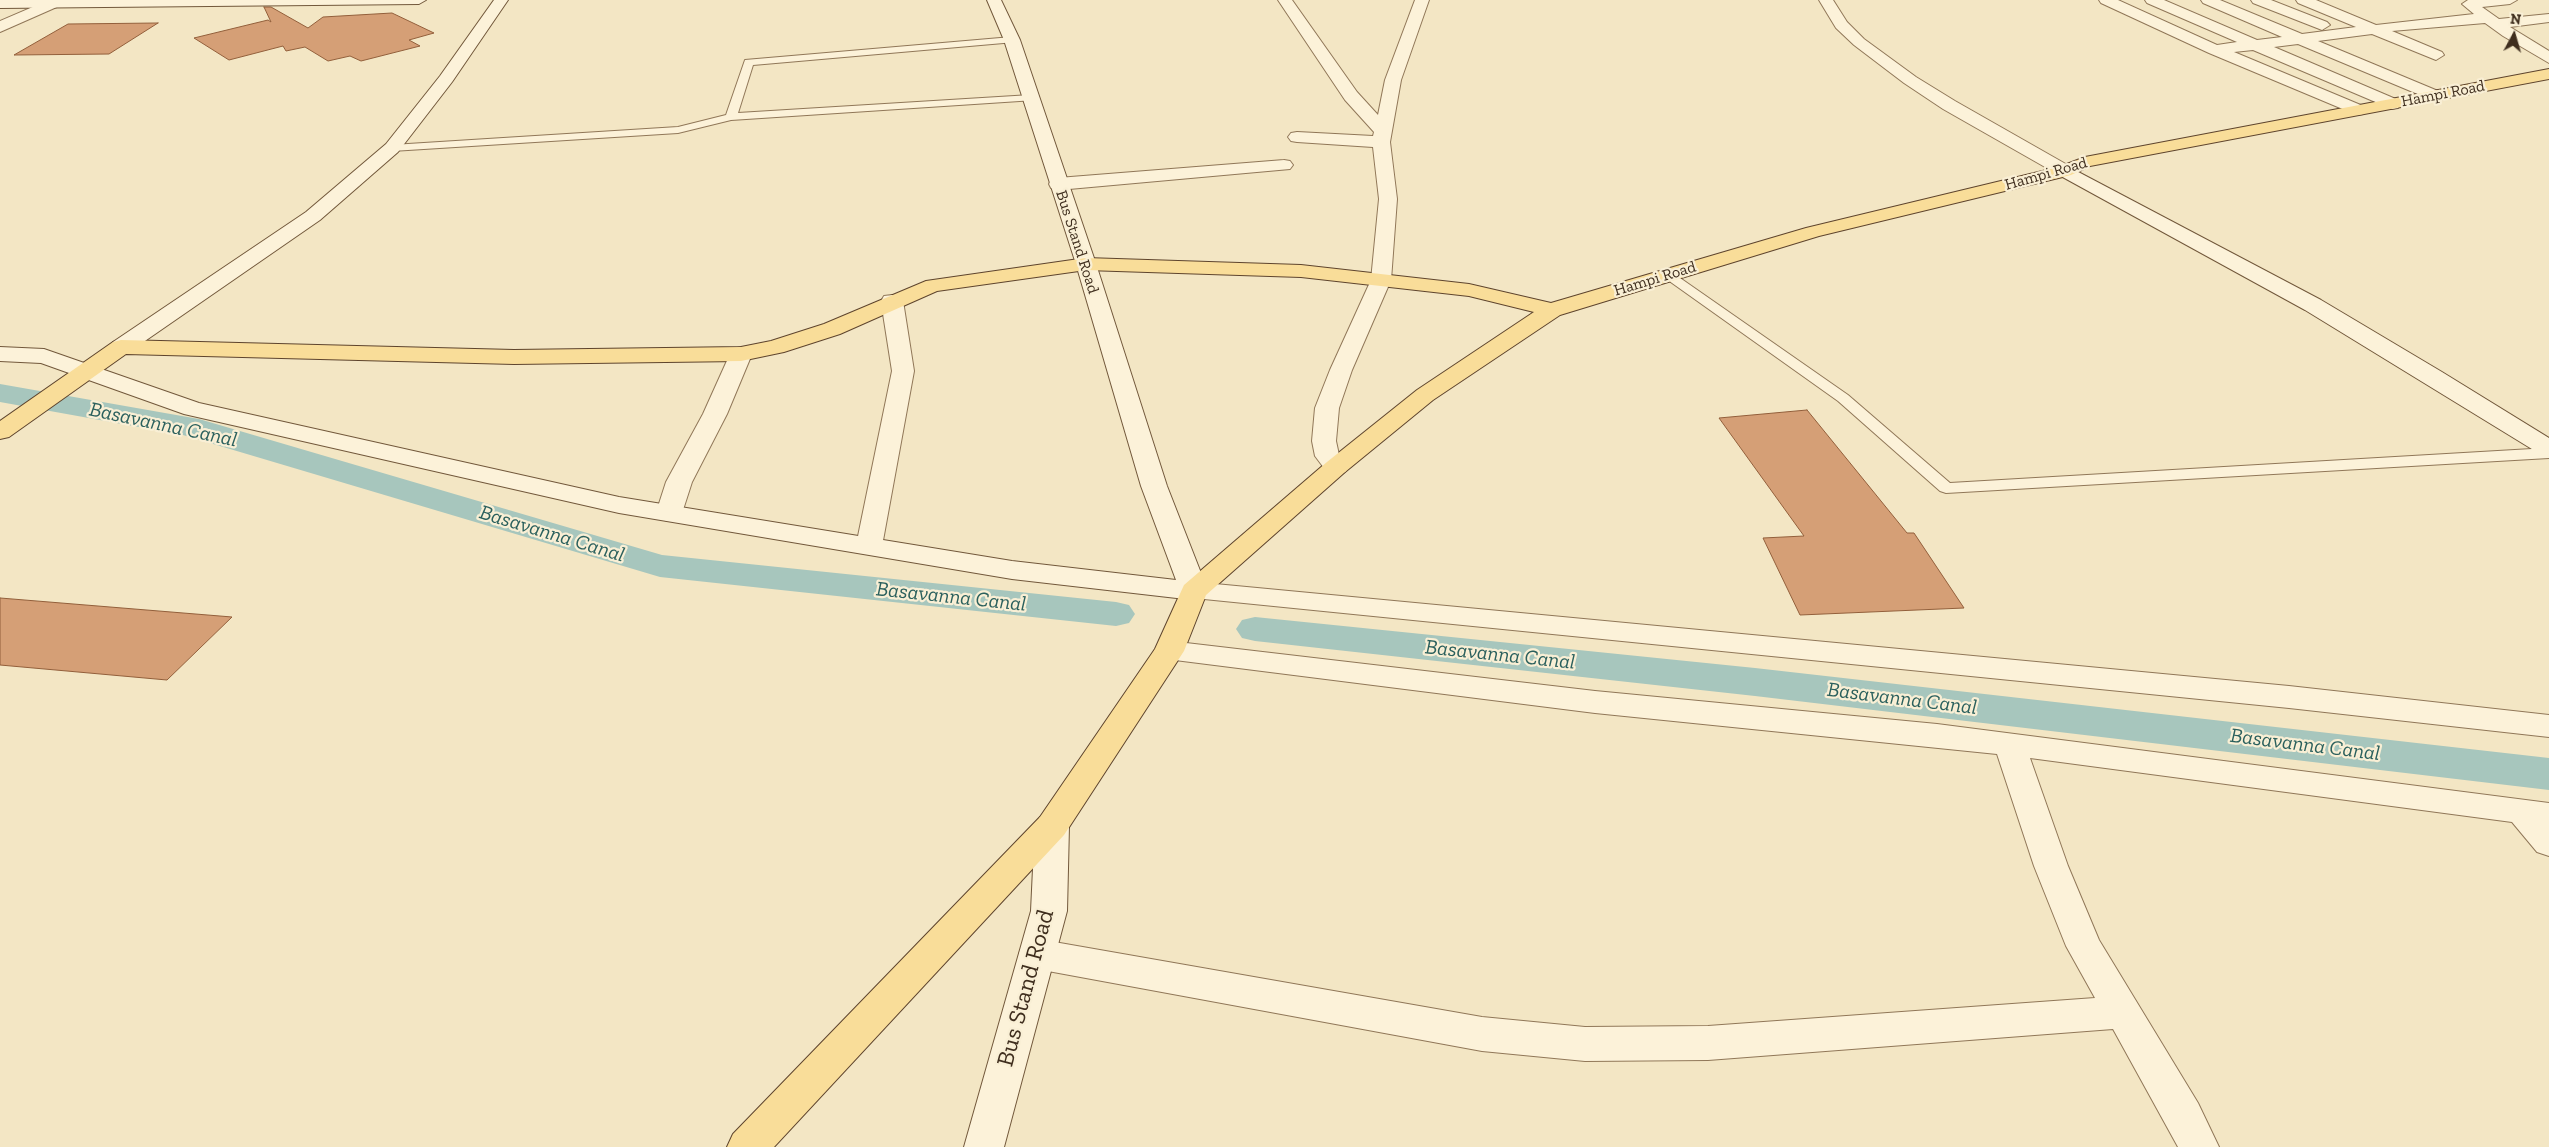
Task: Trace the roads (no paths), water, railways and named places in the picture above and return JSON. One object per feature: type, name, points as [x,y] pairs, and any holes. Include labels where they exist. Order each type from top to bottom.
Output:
[{"type":"main road","name":"Hampi Road","points":[[1552,310],[1813,232],[2070,170],[2084,162],[2549,74]]},
{"type":"main road","points":[[2070,170],[2096,170],[2310,134],[2549,87]]},
{"type":"main road","points":[[0,432],[121,347],[514,358],[741,354],[776,347],[832,328],[933,285],[1086,264],[1301,271],[1469,290],[1552,310]]},
{"type":"main road","points":[[746,1147],[1052,826],[1169,651],[1194,592],[1336,467],[1425,395],[1552,310]]},
{"type":"street","points":[[0,4],[85,1],[419,0]]},
{"type":"street","points":[[121,347],[313,216],[392,148],[446,79],[501,0]]},
{"type":"street","name":"Bus Stand Road","points":[[994,0],[1012,40],[1032,98],[1058,184],[1086,264],[1154,486],[1194,592]]},
{"type":"street","points":[[1285,0],[1351,96],[1382,137]]},
{"type":"street","points":[[1336,467],[1327,456],[1324,440],[1327,408],[1340,370],[1381,280],[1388,199],[1382,137],[1393,80],[1422,0]]},
{"type":"street","points":[[1826,0],[1841,26],[1859,42],[1910,80],[1949,105],[2313,305],[2549,449]]},
{"type":"street","points":[[2106,0],[2215,50],[2357,110]]},
{"type":"street","points":[[2152,0],[2392,104]]},
{"type":"street","points":[[2208,0],[2432,95]]},
{"type":"street","points":[[2258,0],[2343,34]]},
{"type":"street","points":[[2303,0],[2436,55]]},
{"type":"street","points":[[2467,2],[2510,0]]},
{"type":"street","points":[[2467,2],[2549,58]]},
{"type":"street","points":[[0,27],[54,3]]},
{"type":"street","points":[[2385,14],[2411,24]]},
{"type":"street","points":[[2215,50],[2411,24],[2549,18]]},
{"type":"street","points":[[1351,96],[1390,101]]},
{"type":"street","points":[[1297,137],[1382,137]]},
{"type":"street","points":[[1058,184],[1284,165]]},
{"type":"street","points":[[869,546],[903,372],[892,301]]},
{"type":"street","points":[[0,354],[44,356],[79,376],[192,409],[610,503],[1012,570],[1194,592],[2270,695],[2549,726]]},
{"type":"street","points":[[669,514],[680,482],[715,414],[741,354]]},
{"type":"street","points":[[1169,651],[1595,702],[2009,744],[2536,814],[2549,843]]},
{"type":"street","points":[[2009,744],[2051,866],[2084,946],[2121,1012],[2184,1116],[2199,1147]]},
{"type":"street","name":"Bus Stand Road","points":[[984,1147],[1049,911],[1052,826]]},
{"type":"street","points":[[1037,954],[1482,1034],[1585,1044],[1708,1043],[2121,1012]]},
{"type":"lane","points":[[731,117],[749,62],[1012,40]]},
{"type":"lane","points":[[392,148],[678,130],[731,117],[1032,98]]},
{"type":"lane","points":[[1670,274],[1843,398],[1946,488],[2549,453]]},
{"type":"waterway","name":"Basavanna Canal","points":[[0,393],[188,426],[660,566],[1116,614]]},
{"type":"waterway","name":"Basavanna Canal","points":[[1255,629],[1755,682],[2549,774]]}]
